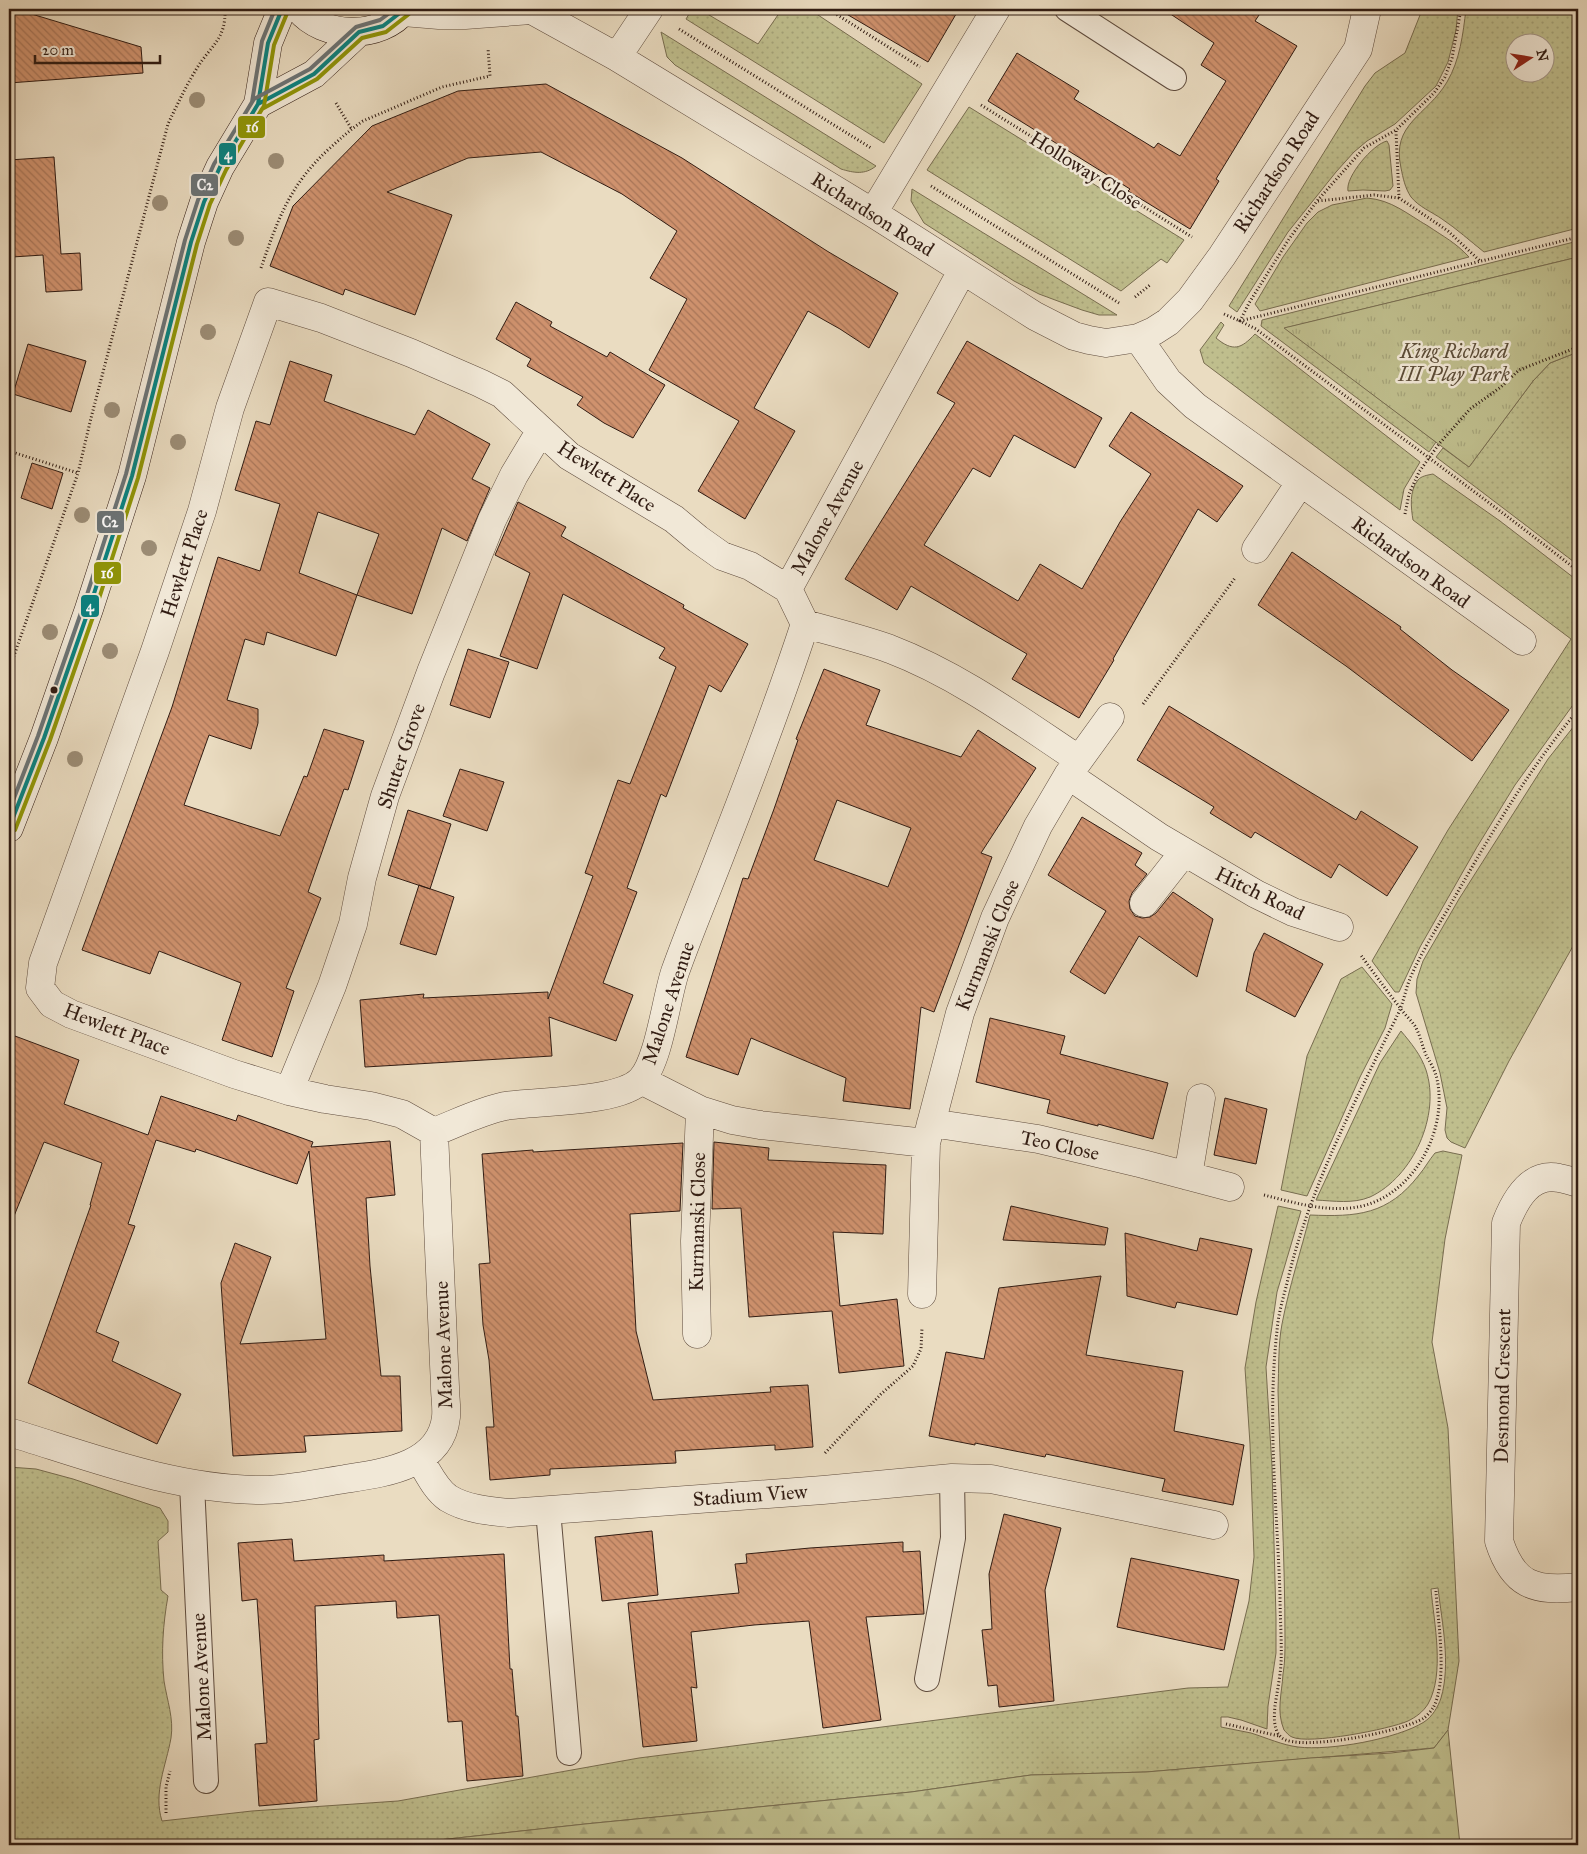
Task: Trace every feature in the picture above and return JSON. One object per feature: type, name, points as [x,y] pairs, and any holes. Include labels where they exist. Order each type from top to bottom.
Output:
[{"type":"street","points":[[9,828],[44,738],[89,609],[129,485],[191,242],[204,202],[220,167],[258,104],[268,43],[282,9]]},
{"type":"street","points":[[299,9],[318,24],[338,31],[359,32],[383,26],[404,10]]},
{"type":"street","name":"Richardson Road","points":[[404,10],[439,15],[465,15],[530,9],[617,57],[873,213],[1035,316],[1074,336],[1106,343],[1138,338],[1154,331],[1168,322],[1190,300],[1222,256],[1358,49],[1367,9]]},
{"type":"street","points":[[617,57],[649,9]]},
{"type":"street","points":[[873,213],[996,9]]},
{"type":"street","points":[[258,104],[314,74],[359,32]]},
{"type":"street","name":"Malone Avenue","points":[[9,1432],[146,1473],[192,1484],[263,1490],[356,1478],[402,1467],[420,1460],[439,1440],[446,1418],[434,1132],[504,1106],[570,1101],[608,1094],[627,1089],[641,1080],[653,1058],[675,973],[750,780],[805,624],[788,590],[962,271]]},
{"type":"street","name":"Hewlett Place","points":[[434,1132],[402,1114],[372,1106],[325,1100],[234,1074],[71,1014],[52,1004],[40,988],[43,964],[155,651],[202,511],[230,408],[268,302],[320,318],[411,353],[502,394],[569,456],[674,518],[698,540],[722,556],[750,566],[788,590]]},
{"type":"street","name":"Richardson Road","points":[[1138,338],[1168,381],[1181,394],[1300,483],[1522,642]]},
{"type":"street","name":"Shuter Grove","points":[[289,1091],[332,986],[354,924],[362,878],[385,796],[431,672],[492,520],[514,475],[541,430]]},
{"type":"street","points":[[1256,549],[1300,483]]},
{"type":"street","points":[[805,624],[890,649],[936,670],[979,693],[1073,767]]},
{"type":"street","name":"Kurmanski Close","points":[[922,1294],[928,1133],[960,1013],[995,918],[1038,826],[1073,767],[1110,717]]},
{"type":"street","name":"Hitch Road","points":[[1073,767],[1159,837],[1256,894],[1293,912],[1339,927]]},
{"type":"street","points":[[1144,903],[1184,852]]},
{"type":"street","points":[[641,1080],[700,1110],[732,1120],[760,1125],[928,1133]]},
{"type":"street","points":[[1188,1176],[1201,1098]]},
{"type":"street","name":"Kurmanski Close","points":[[696,1334],[695,1241],[700,1110]]},
{"type":"street","name":"Teo Close","points":[[928,1133],[1038,1139],[1230,1187]]},
{"type":"street","name":"Desmond Crescent","points":[[1578,1183],[1557,1177],[1535,1180],[1521,1195],[1506,1222],[1499,1541],[1513,1572],[1529,1585],[1545,1588],[1578,1587]]},
{"type":"street","name":"Stadium View","points":[[420,1460],[435,1484],[448,1498],[476,1510],[508,1513],[796,1492],[952,1478],[991,1479],[1214,1525]]},
{"type":"lane","points":[[1068,9],[1174,78]]},
{"type":"lane","points":[[927,1678],[953,1538],[952,1478]]},
{"type":"lane","name":"Malone Avenue","points":[[192,1484],[206,1781]]},
{"type":"lane","points":[[548,1510],[569,1753]]},
{"type":"path","points":[[9,670],[78,473],[168,124],[183,92],[199,65],[216,44],[224,25],[225,9]]},
{"type":"path","name":"Holloway Close","points":[[828,9],[1222,256]]},
{"type":"path","points":[[1240,321],[1249,303],[1289,239],[1317,201],[1364,148],[1396,130],[1434,93],[1445,77],[1452,58],[1461,9]]},
{"type":"path","points":[[268,302],[260,270],[286,202],[313,164],[351,128],[363,122],[442,88],[490,76],[487,40],[461,40],[465,15]]},
{"type":"path","points":[[1396,130],[1399,198]]},
{"type":"path","points":[[1317,201],[1374,195],[1399,198],[1448,231],[1480,261]]},
{"type":"path","points":[[1240,321],[1578,237]]},
{"type":"path","points":[[1190,300],[1256,329],[1428,459],[1515,521],[1578,571]]},
{"type":"path","points":[[1391,548],[1404,523],[1409,494],[1419,472],[1470,409],[1520,370],[1578,347]]},
{"type":"path","points":[[9,451],[78,473]]},
{"type":"path","points":[[1110,717],[1127,726],[1256,549]]},
{"type":"path","points":[[1279,1736],[1275,1725],[1274,1712],[1281,1660],[1272,1391],[1277,1326],[1293,1260],[1309,1206],[1374,1062],[1401,1009],[1409,982],[1484,844],[1531,770],[1578,711]]},
{"type":"path","points":[[1230,1187],[1309,1206],[1331,1209],[1368,1205],[1382,1199],[1406,1180],[1424,1156],[1432,1139],[1437,1121],[1439,1101],[1437,1078],[1414,1025],[1339,927]]},
{"type":"path","points":[[796,1492],[831,1447],[881,1394],[913,1366],[921,1349],[922,1294]]},
{"type":"path","points":[[1226,1724],[1279,1736],[1285,1740],[1297,1743],[1328,1741],[1374,1734],[1408,1725],[1426,1717],[1433,1708],[1440,1690],[1436,1591]]},
{"type":"green space","points":[[692,9],[699,9],[758,44],[782,9],[809,9],[922,84],[884,143],[686,19]]},
{"type":"green space","points":[[1421,9],[1458,9],[1456,30],[1448,62],[1436,86],[1395,124],[1367,141],[1354,152],[1336,172],[1288,232],[1237,312],[1229,306],[1365,86],[1375,73],[1405,53]]},
{"type":"green space","points":[[1466,9],[1578,9],[1578,228],[1484,252],[1448,223],[1418,204],[1409,194],[1404,183],[1401,168],[1399,153],[1401,140],[1413,121],[1439,94],[1447,82],[1455,65]]},
{"type":"green space","points":[[661,32],[876,166],[868,171],[859,172],[841,169],[675,65],[667,57]]},
{"type":"green space","points":[[969,107],[1184,240],[1167,263],[1161,259],[1121,291],[927,170]]},
{"type":"green space","points":[[1387,141],[1393,186],[1390,190],[1348,191],[1351,178],[1361,162],[1381,143]]},
{"type":"green space","points":[[912,189],[1117,315],[1099,315],[1082,310],[1039,294],[1014,281],[924,223],[911,201]]},
{"type":"green space","points":[[1367,198],[1376,199],[1399,208],[1459,247],[1469,257],[1260,311],[1255,304],[1283,257],[1307,223],[1318,212],[1332,205]]},
{"type":"green space","points":[[1578,241],[1578,257],[1285,328],[1436,442],[1429,452],[1261,326],[1262,320]]},
{"type":"green space","name":"King Richard III Play Park","points":[[1578,257],[1578,352],[1550,363],[1533,381],[1469,467],[1284,328]]},
{"type":"green space","points":[[1221,322],[1224,325],[1216,338],[1227,345],[1237,347],[1241,346],[1255,334],[1420,462],[1404,489],[1400,510],[1204,363],[1200,350]]},
{"type":"green space","points":[[1578,352],[1578,565],[1436,457],[1443,448],[1469,467],[1533,381],[1550,363]]},
{"type":"green space","points":[[1433,474],[1500,521],[1578,581],[1578,698],[1515,785],[1420,947],[1399,992],[1395,992],[1372,961],[1448,830],[1571,639],[1413,520],[1411,500],[1415,484],[1421,478]]},
{"type":"green space","points":[[1578,721],[1578,937],[1509,1061],[1465,1148],[1451,1142],[1447,1138],[1445,1130],[1447,1108],[1440,1073],[1416,993],[1417,979],[1423,961],[1459,899],[1548,759]]},
{"type":"green space","points":[[1362,967],[1392,1004],[1385,1028],[1360,1077],[1307,1196],[1281,1190],[1307,1056],[1341,979]]},
{"type":"green space","points":[[1401,1031],[1421,1059],[1426,1070],[1430,1088],[1430,1106],[1420,1143],[1411,1160],[1399,1175],[1385,1188],[1370,1197],[1350,1201],[1316,1200],[1380,1063]]},
{"type":"green space","points":[[1443,1151],[1462,1155],[1445,1239],[1432,1342],[1448,1428],[1459,1661],[1448,1730],[1434,1748],[1146,1772],[1031,1775],[911,1792],[393,1845],[9,1845],[9,1467],[36,1469],[73,1479],[160,1508],[168,1521],[168,1532],[158,1541],[161,1590],[168,1596],[163,1659],[164,1681],[172,1724],[171,1738],[161,1780],[159,1800],[162,1821],[252,1811],[398,1801],[639,1758],[1188,1688],[1228,1687],[1249,1601],[1254,1557],[1245,1368],[1256,1302],[1278,1206],[1301,1211],[1277,1292],[1266,1367],[1272,1467],[1276,1653],[1268,1706],[1267,1729],[1228,1717],[1221,1717],[1221,1727],[1251,1733],[1292,1746],[1311,1748],[1363,1742],[1397,1734],[1412,1728],[1427,1720],[1434,1711],[1441,1698],[1444,1685],[1446,1657],[1438,1588],[1431,1589],[1437,1648],[1436,1678],[1433,1692],[1422,1712],[1399,1724],[1368,1732],[1331,1738],[1301,1739],[1291,1736],[1284,1730],[1280,1716],[1285,1640],[1278,1390],[1279,1348],[1285,1310],[1310,1215],[1357,1214],[1383,1206],[1407,1188],[1435,1153]]},
{"type":"green space","points":[[1448,1730],[1460,1845],[393,1845],[911,1792],[1031,1775],[1146,1772],[1391,1753],[1434,1748]]},
{"type":"building","points":[[9,9],[15,9],[141,47],[143,73],[9,83]]},
{"type":"building","points":[[838,9],[959,9],[928,62]]},
{"type":"building","points":[[1163,9],[1263,9],[1255,21],[1297,46],[1216,179],[1219,181],[1190,229],[1128,191],[1130,189],[988,101],[1017,53],[1079,91],[1074,99],[1154,148],[1158,143],[1180,156],[1226,81],[1201,65],[1214,43]]},
{"type":"building","points":[[546,84],[682,158],[827,251],[898,293],[869,348],[808,311],[754,408],[795,431],[745,519],[698,491],[739,421],[649,370],[687,299],[650,278],[677,231],[622,194],[541,152],[468,158],[387,192],[452,215],[415,315],[345,289],[343,295],[270,266],[293,206],[372,126],[458,91]]},
{"type":"building","points":[[54,157],[61,254],[80,253],[82,290],[46,292],[43,255],[12,257],[9,226],[9,160]]},
{"type":"building","points":[[516,302],[552,322],[550,326],[607,357],[610,352],[665,385],[633,438],[604,423],[577,405],[583,397],[527,366],[531,359],[496,339]]},
{"type":"building","points":[[967,341],[1102,418],[1075,468],[1014,435],[990,477],[973,468],[924,545],[1018,601],[1040,564],[1082,589],[1120,522],[1151,474],[1109,446],[1131,412],[1243,486],[1217,522],[1198,509],[1114,660],[1079,718],[1012,679],[1027,654],[911,586],[897,610],[845,579],[955,403],[937,393]]},
{"type":"building","points":[[28,344],[86,361],[71,412],[13,394]]},
{"type":"building","points":[[290,361],[332,375],[324,401],[415,435],[428,410],[490,444],[472,479],[490,488],[467,541],[442,528],[412,614],[357,595],[336,656],[267,632],[264,645],[245,639],[227,700],[258,709],[258,723],[251,749],[209,735],[184,805],[280,836],[304,776],[307,777],[324,729],[364,741],[348,790],[344,789],[308,892],[321,898],[286,988],[294,991],[272,1057],[222,1040],[241,983],[159,951],[150,974],[82,950],[172,707],[218,557],[260,571],[280,504],[235,490],[256,421],[270,425]],"holes":[[[318,512],[379,534],[357,595],[299,573]]]},
{"type":"building","points":[[32,463],[63,473],[52,509],[21,498]]},
{"type":"building","points":[[518,502],[566,527],[561,536],[684,605],[683,608],[748,644],[721,692],[709,685],[666,797],[661,794],[627,888],[637,892],[603,983],[633,995],[616,1041],[549,1017],[552,1056],[365,1067],[360,1000],[424,994],[423,998],[548,992],[548,999],[593,876],[585,873],[618,780],[630,784],[676,667],[659,658],[665,648],[563,594],[537,669],[500,656],[530,573],[495,555]]},
{"type":"building","points":[[1292,552],[1401,627],[1400,629],[1452,670],[1509,710],[1472,761],[1346,666],[1258,605]]},
{"type":"building","points":[[468,649],[509,662],[490,718],[450,705]]},
{"type":"building","points":[[824,669],[880,690],[866,725],[961,757],[978,730],[1036,768],[981,853],[992,857],[934,1012],[921,1007],[910,1109],[843,1101],[846,1078],[751,1038],[738,1075],[686,1057],[743,878],[748,879],[798,740],[796,739]],"holes":[[[837,800],[911,828],[888,887],[814,860]]]},
{"type":"building","points":[[1169,706],[1356,820],[1361,811],[1418,847],[1387,896],[1339,864],[1331,878],[1255,832],[1251,838],[1210,813],[1214,807],[1137,760]]},
{"type":"building","points":[[460,769],[504,782],[487,831],[443,816]]},
{"type":"building","points":[[408,810],[451,824],[430,889],[388,875]]},
{"type":"building","points":[[1082,817],[1142,853],[1135,865],[1147,874],[1132,893],[1129,901],[1130,909],[1135,916],[1142,918],[1150,917],[1156,913],[1173,892],[1213,919],[1197,977],[1139,936],[1105,994],[1070,972],[1106,911],[1048,875]]},
{"type":"building","points":[[419,885],[454,897],[436,955],[400,944]]},
{"type":"building","points":[[1264,933],[1323,964],[1295,1017],[1246,991],[1254,953]]},
{"type":"building","points":[[990,1018],[1065,1036],[1060,1054],[1168,1083],[1153,1139],[1047,1113],[1050,1100],[976,1082]]},
{"type":"building","points":[[15,1036],[79,1060],[64,1104],[148,1135],[161,1096],[236,1121],[238,1115],[313,1142],[311,1147],[390,1141],[395,1195],[366,1198],[370,1266],[381,1376],[400,1376],[402,1431],[304,1436],[306,1452],[233,1456],[221,1283],[235,1243],[271,1257],[240,1344],[326,1339],[309,1151],[297,1184],[196,1149],[195,1152],[156,1140],[128,1224],[135,1226],[96,1332],[119,1342],[112,1361],[181,1394],[157,1444],[28,1383],[91,1205],[102,1163],[44,1142],[9,1226],[9,1055]]},
{"type":"building","points":[[1225,1098],[1267,1109],[1256,1164],[1214,1155]]},
{"type":"building","points":[[714,1142],[769,1148],[768,1160],[886,1165],[883,1234],[833,1232],[840,1306],[897,1299],[904,1366],[839,1373],[832,1311],[749,1317],[741,1208],[712,1209]]},
{"type":"building","points":[[683,1143],[680,1211],[630,1214],[636,1331],[653,1400],[771,1392],[770,1387],[808,1385],[813,1447],[775,1450],[775,1445],[675,1451],[676,1463],[550,1469],[550,1475],[490,1480],[486,1427],[494,1427],[489,1360],[483,1325],[479,1264],[490,1263],[482,1154]]},
{"type":"building","points":[[1011,1206],[1108,1228],[1105,1245],[1003,1240]]},
{"type":"building","points":[[1125,1233],[1197,1251],[1200,1238],[1252,1249],[1237,1315],[1177,1302],[1175,1308],[1127,1296]]},
{"type":"building","points":[[1101,1276],[1086,1355],[1183,1371],[1174,1431],[1244,1445],[1233,1505],[1162,1491],[1165,1479],[1046,1454],[1045,1457],[929,1436],[946,1352],[984,1359],[999,1288]]},
{"type":"building","points":[[1004,1514],[1061,1528],[1045,1590],[1054,1701],[999,1707],[997,1685],[988,1686],[982,1630],[992,1629],[989,1574]]},
{"type":"building","points":[[652,1531],[658,1595],[602,1601],[595,1537]]},
{"type":"building","points":[[292,1539],[294,1561],[384,1555],[384,1561],[504,1554],[510,1669],[512,1669],[516,1716],[518,1716],[523,1776],[467,1781],[462,1721],[448,1722],[439,1615],[397,1618],[396,1601],[315,1606],[319,1739],[314,1740],[317,1801],[259,1806],[255,1744],[267,1743],[257,1599],[242,1601],[238,1543]]},
{"type":"building","points":[[903,1542],[903,1552],[920,1551],[924,1614],[866,1617],[881,1720],[823,1728],[809,1621],[691,1632],[697,1688],[691,1687],[697,1741],[643,1747],[628,1603],[739,1593],[735,1564],[747,1563],[746,1554]]},
{"type":"building","points":[[1131,1558],[1239,1580],[1224,1650],[1117,1627]]},
{"type":"transit line","name":"C2","points":[[236,129],[252,102],[262,41],[275,9]]},
{"type":"transit line","name":"4","points":[[241,132],[258,104],[268,43],[282,9]]},
{"type":"transit line","name":"C2","points":[[9,811],[38,736],[83,607],[126,474],[185,240],[198,200],[214,164],[254,99],[310,69],[356,27],[380,20],[395,9]]},
{"type":"transit line","name":"4","points":[[9,828],[44,738],[89,609],[132,476],[191,242],[204,202],[220,167],[258,104],[314,74],[359,32],[383,26],[405,9]]},
{"type":"transit line","name":"16","points":[[246,135],[264,106],[274,45],[288,11]]},
{"type":"transit line","name":"16","points":[[15,830],[50,740],[95,611],[138,478],[197,244],[210,204],[226,170],[262,109],[317,79],[362,38],[386,32],[409,14]]}]
